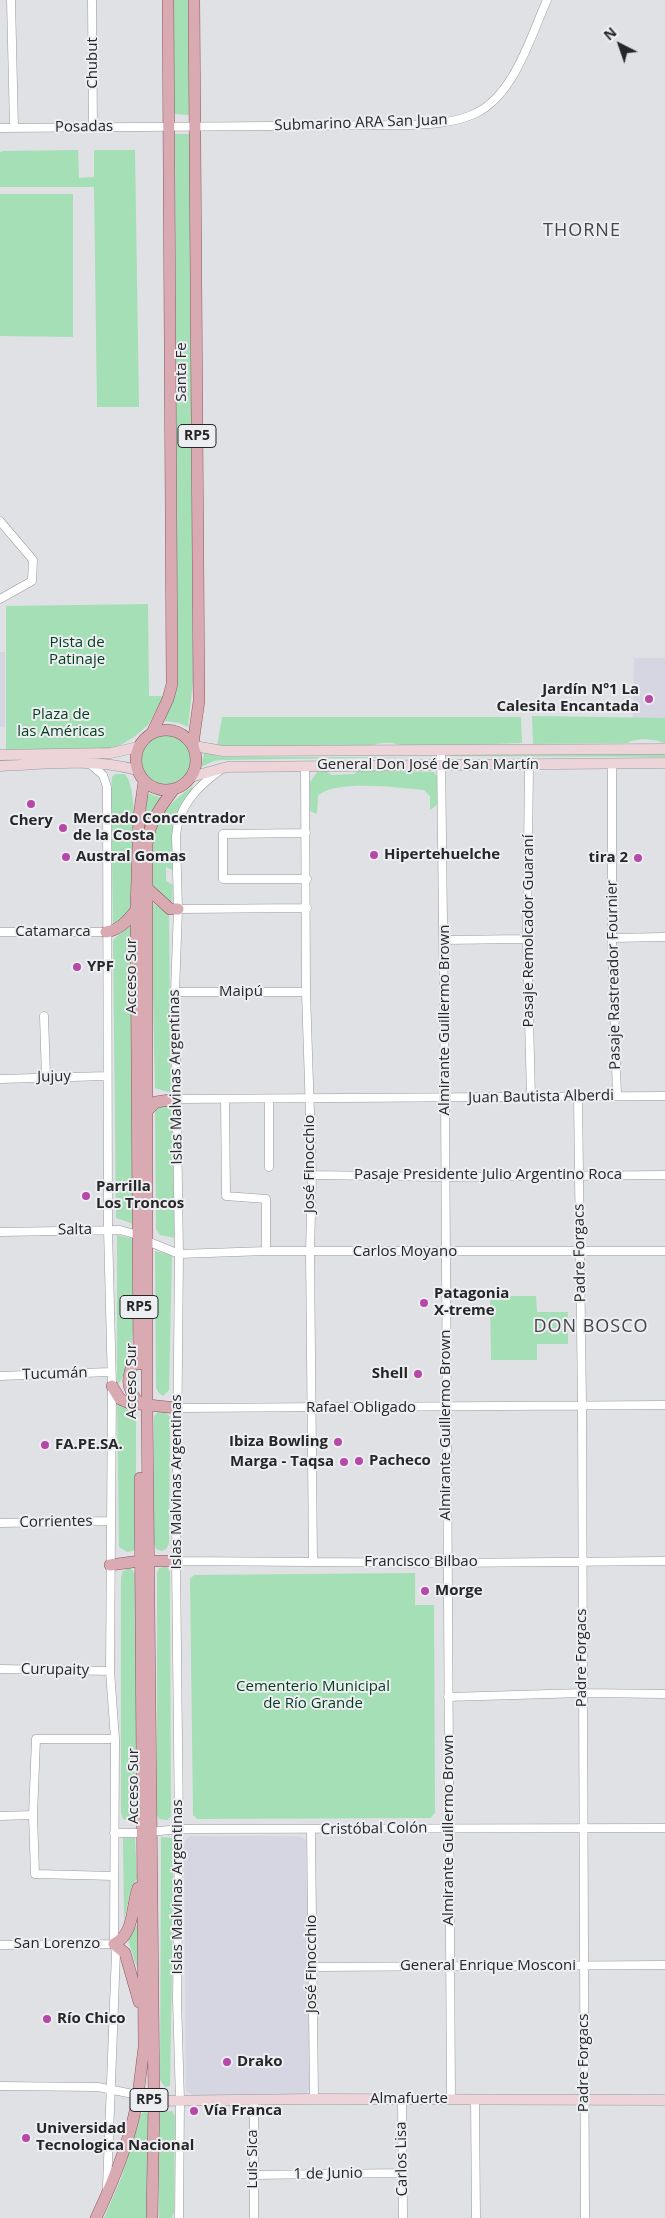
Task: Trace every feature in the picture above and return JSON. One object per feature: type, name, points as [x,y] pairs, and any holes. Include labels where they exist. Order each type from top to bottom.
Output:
[{"type":"main road","name":"Santa Fe","points":[[152,733],[168,699],[172,684],[168,0]]},
{"type":"main road","name":"Santa Fe","points":[[193,745],[198,701],[194,0]]},
{"type":"main road","points":[[152,733],[160,730],[179,732],[193,745]]},
{"type":"main road","name":"RP5","points":[[138,747],[152,733]]},
{"type":"main road","name":"RP5","points":[[174,789],[187,782],[191,777],[197,761],[193,745]]},
{"type":"main road","name":"General Don José de San Martín","points":[[193,745],[223,751],[441,752],[665,749]]},
{"type":"main road","points":[[0,755],[111,753],[138,747],[136,754],[137,770],[144,781],[158,789],[174,789]]},
{"type":"main road","points":[[0,766],[88,763],[120,765],[137,770]]},
{"type":"main road","name":"General Don José de San Martín","points":[[191,777],[227,767],[665,763]]},
{"type":"main road","name":"Acceso Sur","points":[[144,781],[139,816],[136,910],[142,1238],[145,1833],[154,2102]]},
{"type":"main road","name":"Acceso Sur","points":[[143,1405],[139,1346],[147,1112],[148,832],[159,809],[174,789]]},
{"type":"main road","points":[[147,888],[170,909],[178,909]]},
{"type":"main road","points":[[106,932],[114,930],[123,924],[136,910]]},
{"type":"main road","points":[[147,1112],[156,1102],[176,1100]]},
{"type":"main road","points":[[112,1386],[120,1399],[129,1403],[178,1408]]},
{"type":"main road","points":[[110,1565],[144,1560],[176,1561]]},
{"type":"main road","name":"Acceso Sur","points":[[138,2095],[144,2047],[142,1880],[145,1833]]},
{"type":"main road","points":[[142,1880],[135,1897],[129,1928],[121,1940],[114,1944],[125,1953],[143,2011]]},
{"type":"main road","name":"RP5","points":[[96,2218],[105,2198],[135,2111],[138,2095],[154,2102],[152,2218]]},
{"type":"main road","name":"Almafuerte","points":[[154,2102],[180,2100],[314,2099],[665,2100]]},
{"type":"street","points":[[12,0],[14,128]]},
{"type":"street","name":"Chubut","points":[[92,0],[93,127]]},
{"type":"street","name":"Submarino ARA San Juan","points":[[168,126],[426,124],[441,123],[475,114],[487,106],[507,87],[547,0]]},
{"type":"street","name":"Posadas","points":[[0,128],[168,126]]},
{"type":"street","points":[[0,521],[33,560],[32,581],[0,600]]},
{"type":"street","name":"Almirante Guillermo Brown","points":[[441,752],[444,940],[451,2099]]},
{"type":"street","points":[[88,763],[99,769],[106,781],[108,1229],[110,1372],[112,1386],[110,1671],[114,1739],[114,1944],[116,1952],[105,2198]]},
{"type":"street","name":"Pasaje Rastreador Fournier","points":[[612,764],[612,938],[617,1096]]},
{"type":"street","name":"Pasaje Remolcador Guaraní","points":[[529,765],[526,939],[531,1097]]},
{"type":"street","name":"José Finocchio","points":[[305,766],[306,992],[312,1175],[310,1251],[313,1561]]},
{"type":"street","name":"Islas Malvinas Argentinas","points":[[179,2218],[180,2100],[177,2000],[179,1830],[176,1561],[179,1254],[175,992],[178,909],[177,825],[184,807],[196,790],[219,771],[227,767]]},
{"type":"street","points":[[306,833],[223,834],[223,879],[306,879]]},
{"type":"street","points":[[178,909],[307,908]]},
{"type":"street","name":"Catamarca","points":[[0,932],[106,932]]},
{"type":"street","points":[[612,938],[665,937]]},
{"type":"street","points":[[444,940],[526,939]]},
{"type":"street","name":"Maipú","points":[[175,992],[306,992]]},
{"type":"street","points":[[44,1016],[46,1077]]},
{"type":"street","name":"Jujuy","points":[[0,1079],[107,1076]]},
{"type":"street","name":"Juan Bautista Alberdi","points":[[176,1100],[665,1096]]},
{"type":"street","name":"Padre Forgacs","points":[[578,1098],[582,1404],[585,2218]]},
{"type":"street","points":[[225,1100],[226,1196],[266,1199],[266,1251]]},
{"type":"street","points":[[269,1100],[269,1167]]},
{"type":"street","name":"Pasaje Presidente Julio Argentino Roca","points":[[312,1175],[445,1177],[665,1175]]},
{"type":"street","name":"Salta","points":[[0,1232],[108,1229],[142,1238]]},
{"type":"street","name":"Carlos Moyano","points":[[142,1238],[179,1254],[266,1251],[665,1251]]},
{"type":"street","name":"Tucumán","points":[[0,1376],[110,1372]]},
{"type":"street","name":"Rafael Obligado","points":[[178,1408],[446,1407],[582,1404],[665,1405]]},
{"type":"street","name":"Corrientes","points":[[0,1523],[111,1520]]},
{"type":"street","name":"Francisco Bilbao","points":[[176,1561],[448,1563],[665,1561]]},
{"type":"street","name":"Curupaity","points":[[0,1669],[110,1671]]},
{"type":"street","points":[[448,1697],[583,1693],[665,1694]]},
{"type":"street","points":[[114,1739],[36,1738],[33,1815],[35,1874],[114,1876]]},
{"type":"street","points":[[0,1816],[33,1815]]},
{"type":"street","name":"Cristóbal Colón","points":[[114,1833],[179,1830],[665,1828]]},
{"type":"street","name":"José Finocchio","points":[[311,1830],[314,2099]]},
{"type":"street","name":"San Lorenzo","points":[[0,1945],[114,1944]]},
{"type":"street","name":"General Enrique Mosconi","points":[[312,1967],[665,1965]]},
{"type":"street","points":[[0,2086],[98,2087],[138,2095]]},
{"type":"street","points":[[475,2099],[476,2218]]},
{"type":"street","name":"Luis Sica","points":[[254,2100],[254,2218]]},
{"type":"street","name":"Carlos Lisa","points":[[402,2100],[403,2218]]},
{"type":"street","name":"1 de Junio","points":[[253,2175],[402,2173]]},
{"type":"shaded area","points":[[0,652],[5,652],[5,727],[0,727]]},
{"type":"shaded area","name":"Jardín Nº1 La Calesita Encantada","points":[[634,658],[665,658],[665,718],[633,718]]},
{"type":"shaded area","points":[[191,1836],[299,1836],[306,1840],[311,2087],[306,2094],[194,2096],[186,2091],[184,1845],[186,1839]]},
{"type":"green space","points":[[174,0],[189,0],[189,115],[174,114]]},
{"type":"green space","points":[[175,134],[190,134],[193,682],[188,727],[179,723],[164,721],[177,687]]},
{"type":"green space","points":[[78,150],[79,178],[94,177],[94,150],[135,150],[139,407],[97,407],[94,187],[0,187],[0,152]]},
{"type":"green space","points":[[0,194],[73,194],[73,337],[0,336]]},
{"type":"green space","name":"Pista de Patinaje","points":[[148,604],[149,696],[164,696],[148,725],[134,737],[117,747],[107,750],[6,750],[6,606]]},
{"type":"green space","points":[[532,716],[665,718],[665,743],[646,739],[627,743],[533,744]]},
{"type":"green space","points":[[222,717],[521,717],[522,743],[407,747],[388,743],[379,743],[370,747],[217,746]]},
{"type":"green space","points":[[166,734],[180,738],[187,745],[191,759],[187,773],[180,780],[166,784],[152,780],[145,773],[141,759],[145,745],[152,738]]},
{"type":"green space","points":[[204,753],[222,757],[428,757],[222,760],[214,761],[201,767]]},
{"type":"green space","points":[[665,753],[665,757],[450,756],[450,755]]},
{"type":"green space","points":[[357,770],[434,772],[438,777],[437,805],[430,810],[430,796],[424,790],[353,786],[326,791],[318,796],[317,814],[310,811],[310,782],[317,772],[326,771],[332,775],[355,774]]},
{"type":"green space","points":[[115,774],[125,774],[130,784],[133,799],[134,838],[132,910],[113,927],[111,790],[112,777]]},
{"type":"green space","points":[[192,787],[194,788],[180,807],[176,816],[172,846],[173,870],[166,867],[166,881],[173,885],[172,905],[152,886],[153,842],[160,819],[178,798]]},
{"type":"green space","points":[[147,793],[162,798],[144,834]]},
{"type":"green space","points":[[151,902],[169,914],[171,1093],[155,1088]]},
{"type":"green space","points":[[132,923],[134,1224],[116,1218],[113,940]]},
{"type":"green space","points":[[165,1105],[172,1106],[175,1238],[160,1235],[156,1229],[155,1109]]},
{"type":"green space","points":[[117,1235],[134,1239],[135,1294],[129,1358],[124,1374],[117,1385]]},
{"type":"green space","points":[[155,1251],[172,1255],[169,1390],[163,1396],[156,1387]]},
{"type":"green space","points":[[490,1296],[536,1296],[537,1312],[568,1312],[568,1344],[537,1344],[537,1360],[491,1360]]},
{"type":"green space","points":[[117,1401],[136,1413],[136,1550],[127,1552],[119,1547]]},
{"type":"green space","points":[[163,1411],[170,1417],[169,1544],[162,1551],[156,1549],[154,1543],[154,1417],[157,1412]]},
{"type":"green space","points":[[167,1566],[170,1572],[171,1816],[168,1820],[159,1819],[157,1815],[157,1573],[159,1568]]},
{"type":"green space","points":[[130,1567],[136,1576],[137,1814],[131,1821],[123,1819],[121,1813],[121,1578],[123,1571]]},
{"type":"green space","name":"Cementerio Municipal de Río Grande","points":[[415,1573],[415,1605],[434,1605],[435,1813],[430,1818],[197,1819],[193,1815],[190,1579],[194,1575]]},
{"type":"green space","points":[[161,1837],[174,1838],[170,2086],[165,2087],[160,2080]]},
{"type":"green space","points":[[123,1838],[135,1838],[137,1878],[130,1893],[124,1920]]},
{"type":"green space","points":[[139,1921],[139,1974],[128,1940]]},
{"type":"green space","points":[[172,2111],[175,2116],[174,2212],[172,2218],[159,2218],[158,2112]]},
{"type":"green space","points":[[144,2112],[148,2113],[147,2218],[104,2218],[122,2176],[140,2115]]},
{"type":"place","name":"Jardín Nº1 La Calesita Encantada","points":[[649,699]]},
{"type":"place","name":"Chery","points":[[31,804]]},
{"type":"place","name":"Mercado Concentrador de la Costa","points":[[63,828]]},
{"type":"place","name":"Hipertehuelche","points":[[374,855]]},
{"type":"place","name":"Austral Gomas","points":[[66,857]]},
{"type":"place","name":"tira 2","points":[[638,858]]},
{"type":"place","name":"YPF","points":[[77,967]]},
{"type":"place","name":"Parrilla Los Troncos","points":[[86,1196]]},
{"type":"place","name":"Patagonia X-treme","points":[[424,1303]]},
{"type":"place","name":"Shell","points":[[418,1374]]},
{"type":"place","name":"Ibiza Bowling","points":[[338,1442]]},
{"type":"place","name":"FA.PE.SA.","points":[[45,1445]]},
{"type":"place","name":"Pacheco","points":[[359,1461]]},
{"type":"place","name":"Marga - Taqsa","points":[[344,1462]]},
{"type":"place","name":"Morge","points":[[425,1591]]},
{"type":"place","name":"Río Chico","points":[[47,2019]]},
{"type":"place","name":"Drako","points":[[227,2062]]},
{"type":"place","name":"Vía Franca","points":[[194,2111]]},
{"type":"place","name":"Universidad Tecnologica Nacional","points":[[26,2138]]},
{"type":"district","name":"THORNE","points":[[582,231]]},
{"type":"district","name":"DON BOSCO","points":[[591,1327]]},
{"type":"park label","name":"Plaza de las Américas","points":[[61,724]]}]
